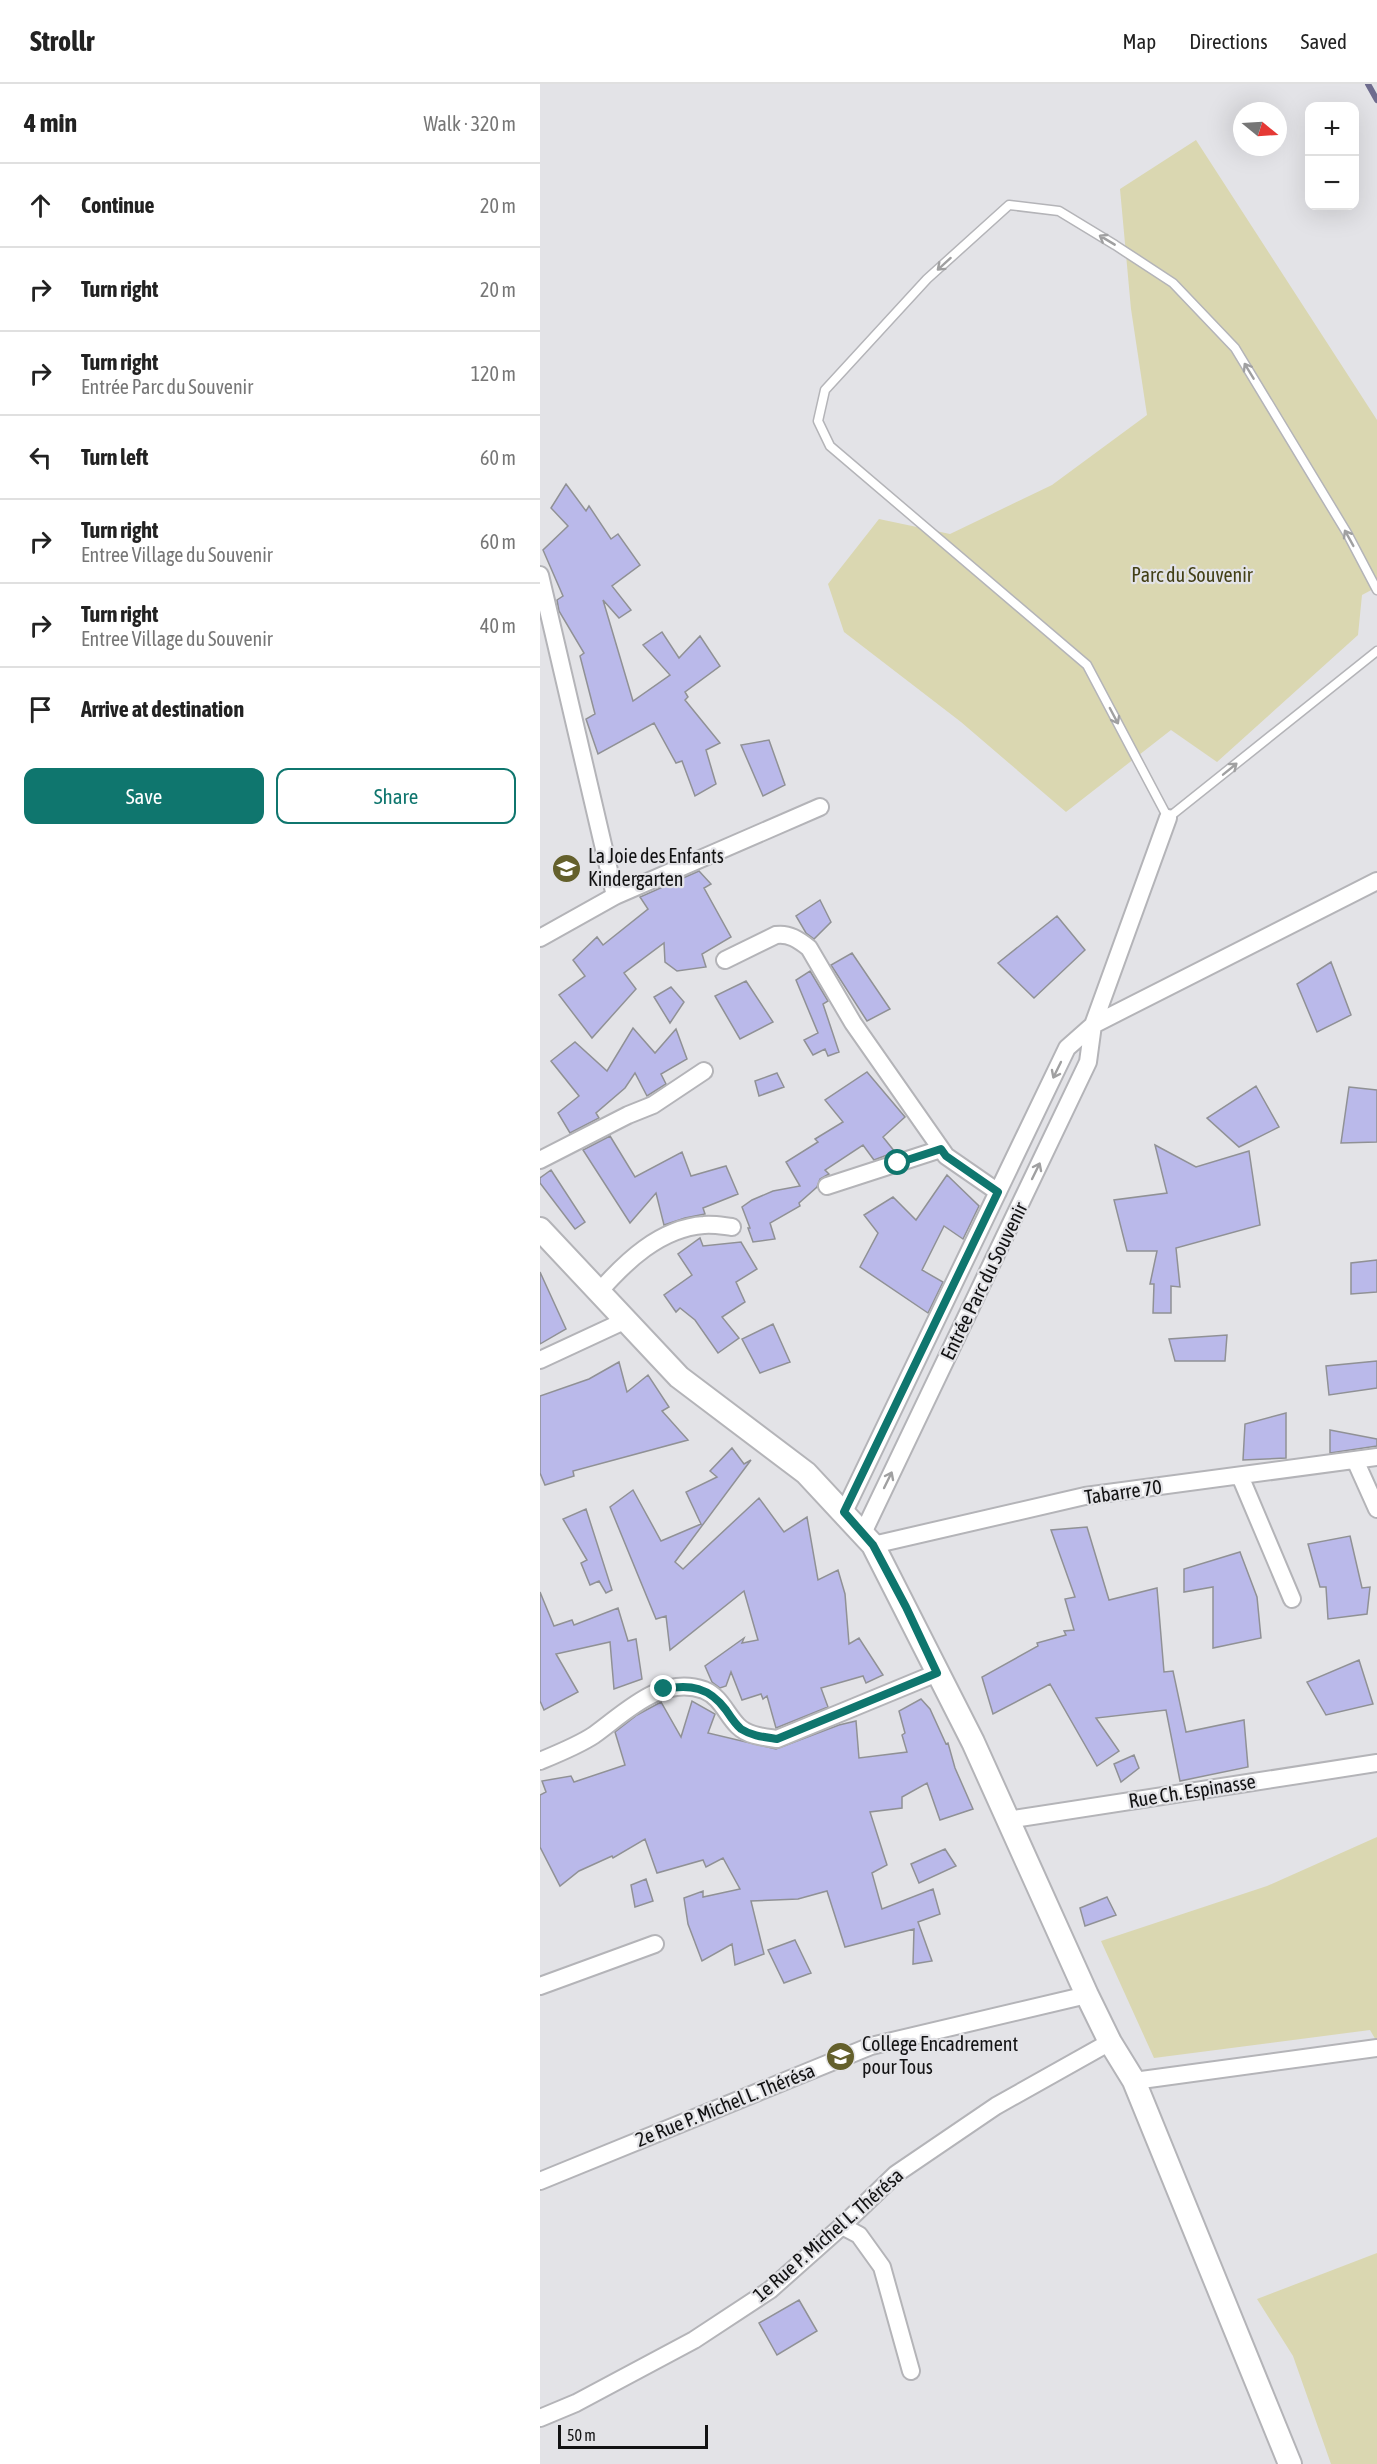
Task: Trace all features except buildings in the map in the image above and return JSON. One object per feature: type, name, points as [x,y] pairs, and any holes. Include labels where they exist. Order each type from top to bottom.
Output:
[{"type":"main road","points":[[540,1229],[679,1377],[806,1473],[868,1539],[906,1607],[973,1742],[1087,1995],[1110,2042],[1134,2081],[1290,2464]]},
{"type":"street","points":[[540,576],[615,896]]},
{"type":"street","points":[[540,939],[615,896],[820,807]]},
{"type":"street","name":"Entrée Parc du Souvenir","points":[[868,1539],[1088,1062],[1092,1025],[1168,818]]},
{"type":"street","points":[[1092,1025],[1377,881]]},
{"type":"street","points":[[725,960],[776,935],[783,934],[798,939],[809,948],[853,1023],[946,1156],[998,1192]]},
{"type":"street","name":"Entrée Parc du Souvenir","points":[[844,1512],[1067,1048],[1092,1025]]},
{"type":"street","points":[[540,1160],[628,1115],[653,1105],[704,1071]]},
{"type":"street","points":[[828,1186],[941,1149]]},
{"type":"street","points":[[598,1293],[617,1272],[646,1247],[688,1227],[705,1225],[732,1227]]},
{"type":"street","points":[[540,1360],[624,1320]]},
{"type":"street","name":"Tabarre 70","points":[[868,1539],[1085,1496],[1377,1457]]},
{"type":"street","points":[[1355,1460],[1377,1509]]},
{"type":"street","points":[[1240,1476],[1292,1599]]},
{"type":"street","points":[[540,1761],[592,1736],[626,1709],[664,1689],[681,1685],[704,1690],[717,1698],[739,1728],[756,1736],[777,1739],[937,1673]]},
{"type":"street","name":"Rue Ch. Espinasse","points":[[1007,1820],[1377,1763]]},
{"type":"street","points":[[540,1986],[655,1944]]},
{"type":"street","name":"2e Rue P. Michel L. Thérésa","points":[[540,2181],[871,2046],[1087,1995]]},
{"type":"street","name":"1e Rue P. Michel L. Thérésa","points":[[540,2418],[576,2403],[694,2340],[770,2290],[896,2174],[996,2106],[1110,2042]]},
{"type":"street","points":[[1134,2081],[1377,2048]]},
{"type":"street","points":[[842,2226],[859,2235],[882,2267],[911,2371]]},
{"type":"lane","points":[[1377,590],[1347,533],[1235,348],[1173,284],[1059,211],[1009,205],[927,279],[825,390],[818,421],[830,446],[1087,664],[1168,818],[1377,651]]},
{"type":"green space","name":"Parc du Souvenir","points":[[1196,140],[1377,420],[1377,587],[1362,595],[1358,635],[1217,762],[1171,730],[1066,812],[961,722],[844,632],[828,584],[879,519],[950,534],[1052,485],[1147,415],[1131,309],[1120,189]]},
{"type":"green space","points":[[1377,1837],[1377,2042],[1370,2030],[1154,2058],[1101,1941],[1267,1886]]},
{"type":"green space","points":[[1377,2253],[1377,2464],[1331,2464],[1293,2356],[1257,2299]]},
{"type":"waterway","points":[[1368,84],[1377,100]]},
{"type":"place","name":"La Joie des Enfants Kindergarten","points":[[567,868]]},
{"type":"place","name":"College Encadrement pour Tous","points":[[841,2056]]},
{"type":"route","points":[[664,1689],[681,1685],[704,1690],[717,1698],[739,1728],[756,1736],[777,1739],[937,1673],[873,1545],[844,1512],[998,1192],[946,1156],[941,1149],[898,1163]]}]
